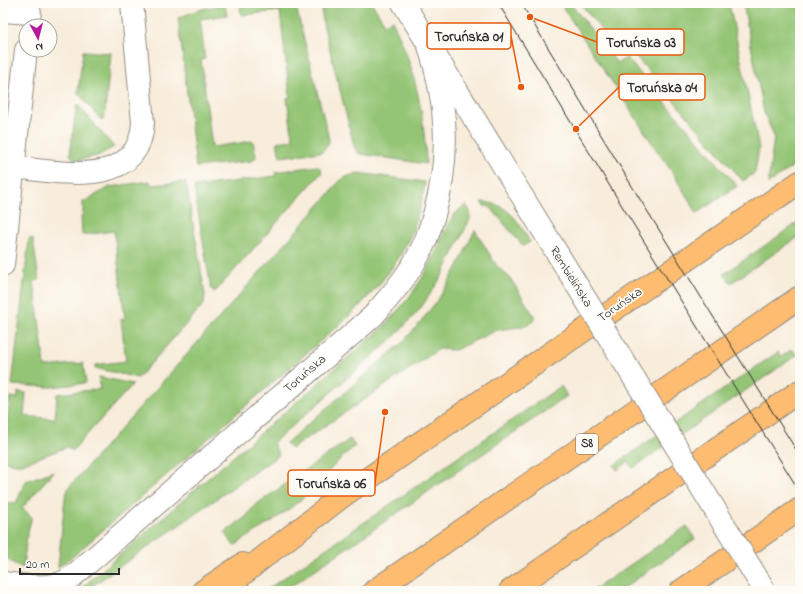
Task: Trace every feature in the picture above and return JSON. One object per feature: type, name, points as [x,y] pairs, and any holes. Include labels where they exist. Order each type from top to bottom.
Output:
[{"type":"main road","name":"Toruńska","points":[[203,591],[800,182]]},
{"type":"main road","name":"S8","points":[[374,591],[800,297]]},
{"type":"main road","points":[[510,591],[800,391]]},
{"type":"main road","points":[[223,591],[260,560],[344,495]]},
{"type":"main road","points":[[681,591],[800,509]]},
{"type":"street","points":[[14,167],[60,172],[91,173],[113,168],[122,164],[130,158],[136,150],[143,133],[144,123],[132,3]]},
{"type":"street","name":"Rembielińska","points":[[403,3],[765,591]]},
{"type":"street","points":[[3,11],[30,14]]},
{"type":"street","name":"Toruńska","points":[[3,583],[51,587],[72,578],[373,316],[401,283],[423,246],[440,197],[445,139],[443,101],[430,46]]},
{"type":"street","points":[[3,265],[25,58]]},
{"type":"green space","points":[[240,3],[295,3],[329,139],[327,146],[321,152],[280,157],[277,142],[293,140],[287,98],[290,97],[280,11],[241,15]]},
{"type":"green space","points":[[324,3],[372,3],[385,24],[392,20],[400,37],[417,90],[421,108],[426,164],[361,154],[357,152],[354,146],[323,23],[322,13]]},
{"type":"green space","points":[[560,3],[570,3],[617,63],[627,58],[737,186],[697,213],[670,169]]},
{"type":"green space","points":[[580,3],[729,3],[759,148],[755,173],[743,181],[627,46],[618,51]]},
{"type":"green space","points":[[743,3],[800,3],[800,161],[768,184],[774,136],[764,113]]},
{"type":"green space","points":[[222,5],[225,7],[227,15],[200,19],[205,59],[201,60],[212,147],[253,141],[256,156],[252,161],[196,167],[178,18],[198,10]]},
{"type":"green space","points":[[83,51],[111,53],[104,120],[101,120],[78,93]]},
{"type":"green space","points":[[77,104],[114,147],[97,156],[75,161],[70,154]]},
{"type":"green space","points":[[317,166],[322,172],[215,292],[211,289],[194,187],[276,176],[275,172]]},
{"type":"green space","points":[[358,173],[425,182],[421,203],[408,241],[399,258],[388,273],[376,288],[347,318],[71,558],[58,567],[65,497],[69,487],[337,184],[342,179]]},
{"type":"green space","points":[[150,181],[151,185],[186,182],[205,294],[204,304],[138,378],[95,368],[95,365],[126,361],[121,319],[125,319],[114,231],[82,235],[81,216],[83,216],[83,202],[110,187]]},
{"type":"green space","points":[[481,202],[499,206],[512,214],[530,242],[523,246],[490,207],[484,206]]},
{"type":"green space","points":[[466,205],[470,211],[470,219],[442,276],[420,309],[394,337],[273,443],[279,455],[85,591],[78,591],[382,328],[415,289],[431,263],[450,221],[459,210]]},
{"type":"green space","points":[[800,221],[800,236],[731,283],[724,274]]},
{"type":"green space","points":[[475,230],[496,265],[510,278],[536,319],[526,326],[497,330],[455,350],[439,349],[291,449],[286,443],[402,343],[422,320],[440,297],[454,274]]},
{"type":"green space","points":[[29,239],[33,239],[39,280],[34,281],[45,367],[83,363],[86,383],[51,387],[12,385]]},
{"type":"green space","points":[[792,349],[797,355],[633,468],[628,462],[617,470],[614,465],[778,352],[781,357]]},
{"type":"green space","points":[[99,377],[133,384],[72,451],[67,447],[22,464],[15,464],[6,461],[4,456],[10,397],[18,398],[18,392],[26,393],[24,416],[55,419],[57,394],[100,389]]},
{"type":"green space","points":[[561,386],[567,396],[284,591],[265,591]]},
{"type":"green space","points":[[350,439],[355,446],[342,457],[307,494],[281,515],[234,546],[225,532],[246,517],[254,506]]},
{"type":"green space","points":[[54,471],[22,508],[32,517],[27,534],[23,568],[11,562],[3,555],[3,502],[16,503],[26,481]]},
{"type":"green space","points":[[687,526],[695,539],[619,591],[592,591]]},
{"type":"tram line","points":[[498,3],[800,492]]},
{"type":"tram line","points":[[521,3],[638,196],[800,456]]},
{"type":"place","name":"Toruńska 03","points":[[530,17]]},
{"type":"place","name":"Toruńska 01","points":[[521,87]]},
{"type":"place","name":"Toruńska 04","points":[[576,129]]},
{"type":"place","name":"Toruńska 06","points":[[385,412]]}]
